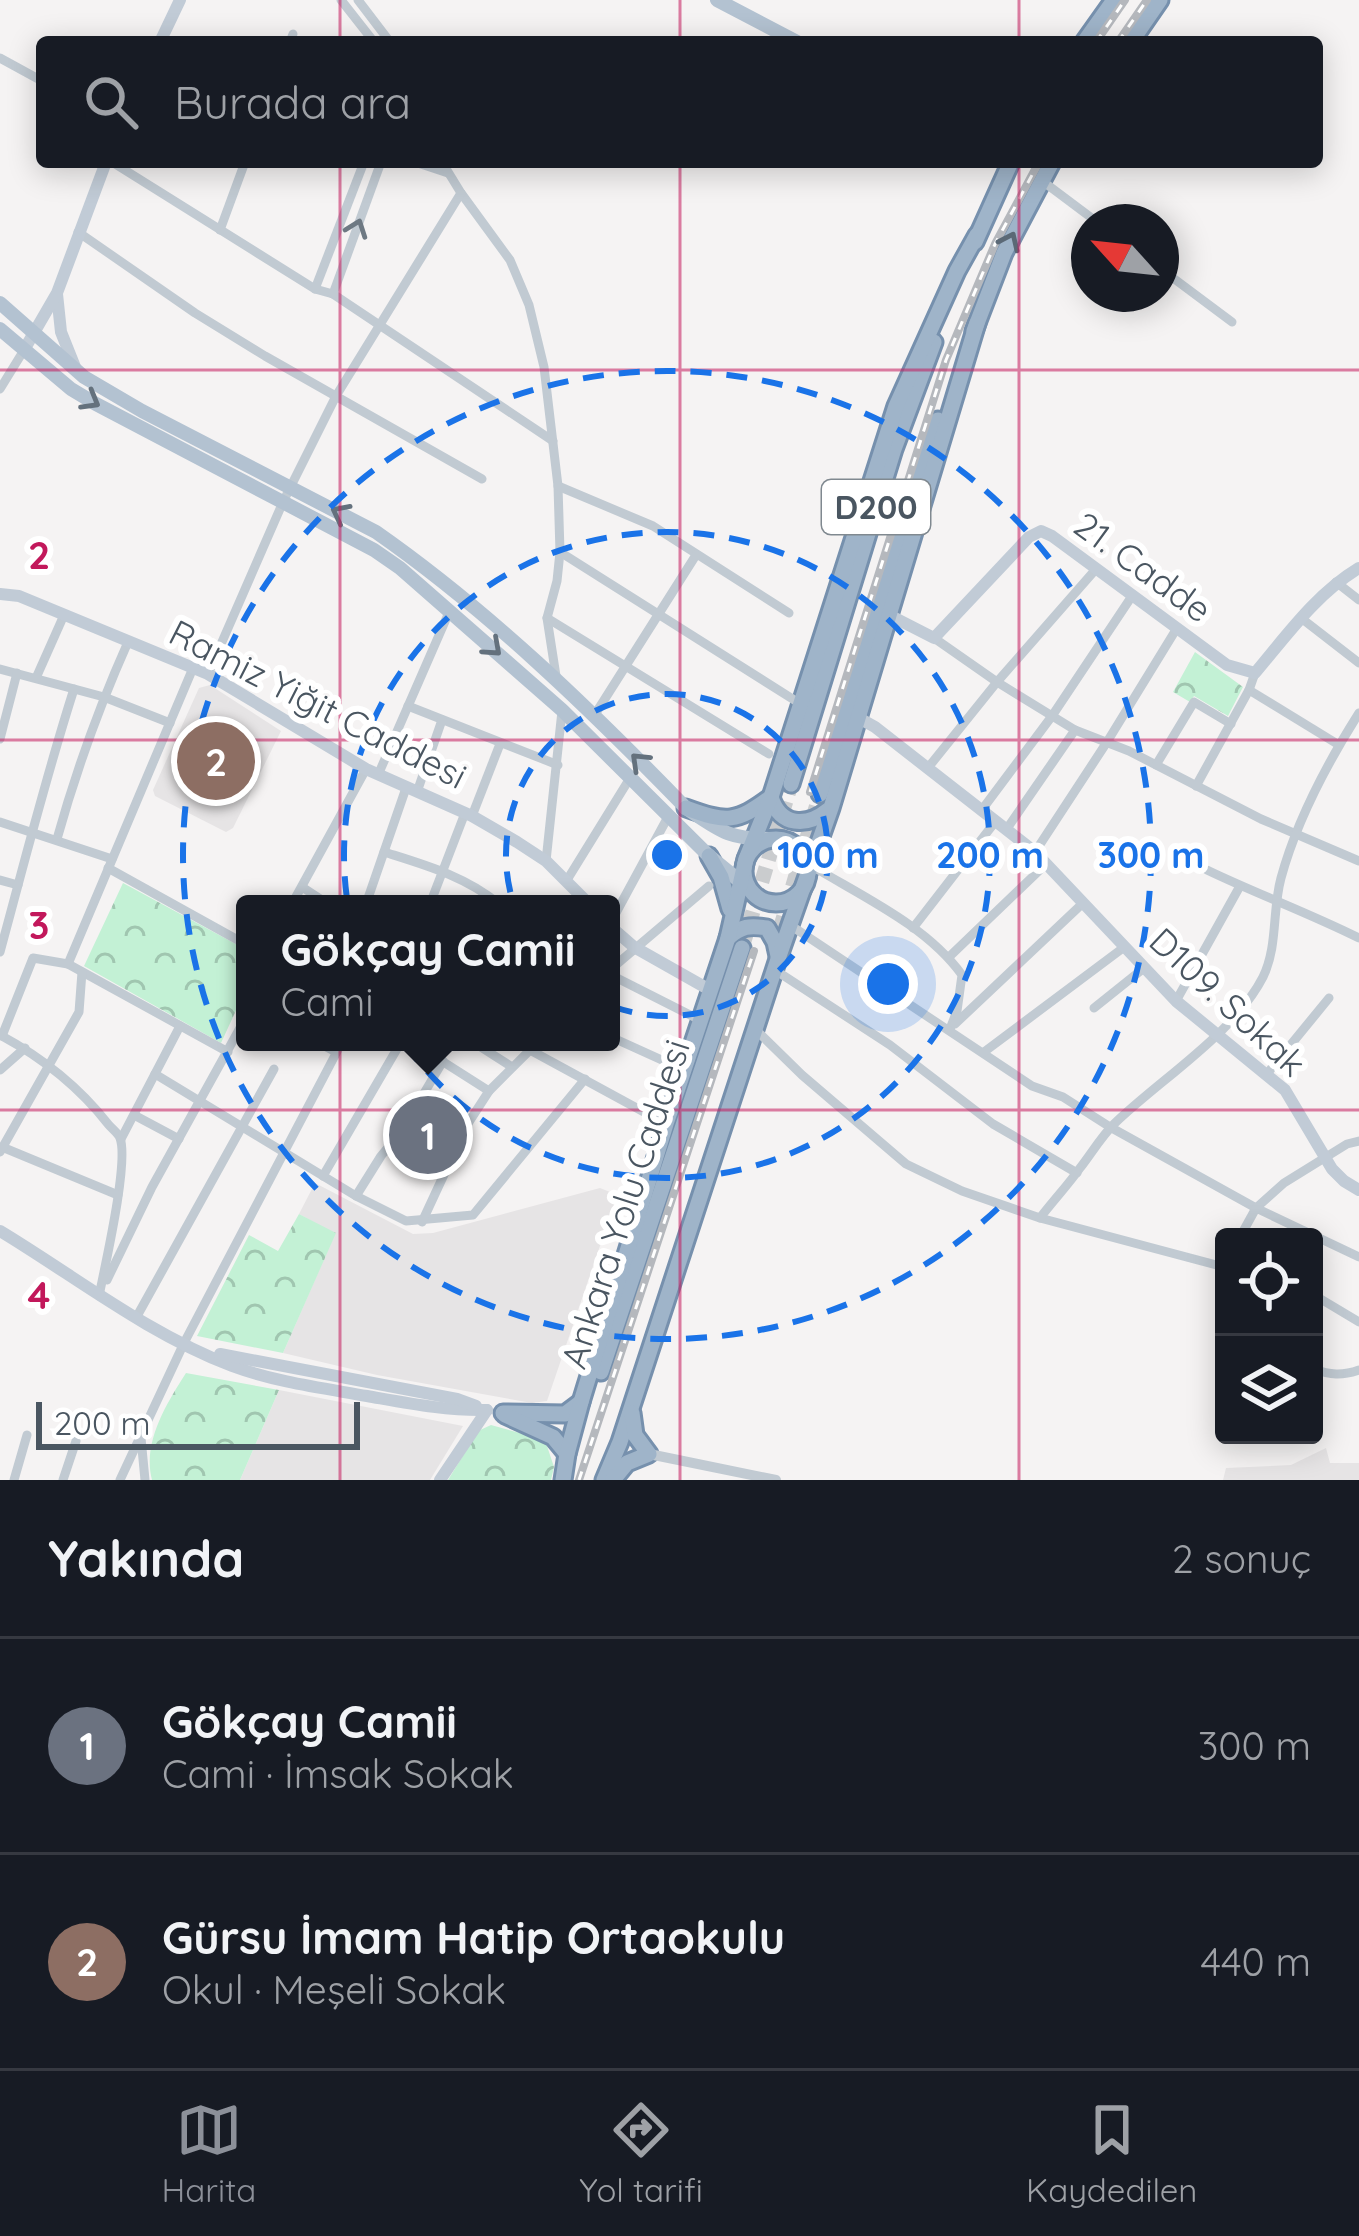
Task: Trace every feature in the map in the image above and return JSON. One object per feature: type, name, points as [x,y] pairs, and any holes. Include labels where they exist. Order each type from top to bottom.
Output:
[{"type":"highway","points":[[1088,36],[1114,0]]},
{"type":"highway","points":[[1135,36],[1160,0]]},
{"type":"highway","name":"D200","points":[[790,784],[894,449],[977,235],[1008,168]]},
{"type":"highway","name":"D200","points":[[825,801],[938,421],[1004,253],[1048,168]]},
{"type":"highway","points":[[732,918],[746,859],[762,839],[799,704],[896,406],[977,235]]},
{"type":"highway","points":[[771,797],[774,809],[800,823],[815,820],[825,801],[891,616],[977,323]]},
{"type":"highway","points":[[686,808],[730,820],[771,797]]},
{"type":"highway","points":[[602,1480],[632,1407],[775,962],[809,874],[825,801]]},
{"type":"highway","points":[[743,884],[761,900],[779,903],[796,896],[809,874],[803,853],[789,841],[762,839]]},
{"type":"highway","points":[[709,856],[721,877],[735,943]]},
{"type":"highway","points":[[564,1480],[581,1402],[710,989],[739,928],[767,928],[776,942],[775,962]]},
{"type":"highway","name":"Ankara Yolu Caddesi","points":[[564,1480],[735,943]]},
{"type":"highway","name":"Ankara Yolu Caddesi","points":[[602,1480],[775,962]]},
{"type":"highway","points":[[495,1412],[565,1414],[581,1402]]},
{"type":"highway","points":[[613,1480],[627,1463],[649,1454],[635,1435],[632,1407]]},
{"type":"highway","points":[[495,1412],[553,1437],[567,1454]]},
{"type":"main road","points":[[163,36],[180,0]]},
{"type":"main road","points":[[717,0],[786,36]]},
{"type":"main road","points":[[24,350],[57,293],[106,168]]},
{"type":"main road","points":[[57,293],[61,332],[76,369]]},
{"type":"main road","points":[[0,303],[84,377],[287,495],[400,568],[562,710],[743,884]]},
{"type":"main road","points":[[0,328],[71,389],[96,404],[376,532],[557,682],[686,808],[740,839],[762,839]]},
{"type":"main road","name":"21. Cadde","points":[[934,638],[1029,537],[1041,532],[1227,665],[1255,674]]},
{"type":"main road","points":[[1255,674],[1336,582],[1359,568]]},
{"type":"main road","name":"Ramiz Yiğit Caddesi","points":[[0,594],[19,596],[208,674],[372,772],[468,815],[545,861],[581,895]]},
{"type":"main road","points":[[891,616],[934,638]]},
{"type":"main road","name":"D109. Sokak","points":[[857,717],[1035,853],[1177,1000],[1285,1090],[1332,1169],[1359,1190]]},
{"type":"main road","points":[[620,934],[634,947],[710,989]]},
{"type":"main road","points":[[0,1231],[136,1318],[228,1364],[263,1376],[363,1389],[458,1411],[495,1412]]},
{"type":"main road","points":[[440,1480],[495,1412]]},
{"type":"street","points":[[341,0],[369,36]]},
{"type":"street","points":[[358,0],[385,36]]},
{"type":"street","points":[[0,58],[36,78]]},
{"type":"street","points":[[119,168],[315,289],[333,294],[553,441]]},
{"type":"street","points":[[220,230],[243,168]]},
{"type":"street","points":[[315,289],[362,168]]},
{"type":"street","points":[[333,294],[379,168]]},
{"type":"street","points":[[433,168],[448,173]]},
{"type":"street","points":[[445,168],[510,260],[529,304],[544,367],[558,486],[560,552],[547,618],[557,682]]},
{"type":"street","points":[[1041,180],[1073,204]]},
{"type":"street","points":[[208,674],[335,396],[461,194]]},
{"type":"street","points":[[78,232],[195,313],[482,479]]},
{"type":"street","points":[[1179,282],[1232,322]]},
{"type":"street","points":[[0,389],[24,350]]},
{"type":"street","points":[[558,486],[652,526],[789,613]]},
{"type":"street","points":[[560,552],[799,704]]},
{"type":"street","points":[[594,716],[696,555]]},
{"type":"street","points":[[927,769],[1096,569]]},
{"type":"street","points":[[1336,582],[1359,600]]},
{"type":"street","points":[[981,811],[1132,596]]},
{"type":"street","points":[[297,895],[408,706],[450,610]]},
{"type":"street","points":[[36,678],[64,614]]},
{"type":"street","points":[[547,618],[769,754]]},
{"type":"street","points":[[1301,618],[1359,663]]},
{"type":"street","points":[[1035,853],[1177,628]]},
{"type":"street","points":[[934,638],[1075,730],[1359,861]]},
{"type":"street","points":[[57,839],[76,772],[128,642]]},
{"type":"street","points":[[68,964],[193,668]]},
{"type":"street","points":[[0,669],[104,697],[170,723]]},
{"type":"street","points":[[0,739],[16,674]]},
{"type":"street","points":[[1196,786],[1255,674]]},
{"type":"street","points":[[0,952],[74,689]]},
{"type":"street","points":[[1249,690],[1339,745]]},
{"type":"street","points":[[1156,765],[1194,702],[1231,724]]},
{"type":"street","points":[[408,706],[558,765]]},
{"type":"street","points":[[545,861],[562,710]]},
{"type":"street","points":[[1040,1218],[1110,1127],[1216,1035],[1263,976],[1274,946],[1275,903],[1282,874],[1339,745],[1359,713]]},
{"type":"street","points":[[369,895],[442,720]]},
{"type":"street","points":[[913,928],[1075,730]]},
{"type":"street","points":[[434,895],[500,744]]},
{"type":"street","points":[[567,880],[630,778]]},
{"type":"street","points":[[620,908],[669,815]]},
{"type":"street","points":[[0,822],[57,839],[110,864],[236,939]]},
{"type":"street","points":[[384,852],[469,882],[484,895]]},
{"type":"street","points":[[949,957],[1046,864]]},
{"type":"street","points":[[1207,870],[1359,938]]},
{"type":"street","points":[[809,874],[913,928],[949,957],[962,975],[950,1029]]},
{"type":"street","points":[[0,880],[19,885]]},
{"type":"street","points":[[620,962],[709,886]]},
{"type":"street","points":[[1177,1000],[1240,886]]},
{"type":"street","points":[[302,887],[314,895]]},
{"type":"street","points":[[950,1029],[1082,904]]},
{"type":"street","points":[[790,925],[1032,1086],[1063,1096],[1256,1208],[1359,1257]]},
{"type":"street","points":[[984,1052],[1124,948]]},
{"type":"street","points":[[121,1139],[93,1105],[50,1067],[1,1036],[33,958],[68,964],[228,1052]]},
{"type":"street","points":[[775,962],[992,1124],[1077,1173]]},
{"type":"street","points":[[1094,1008],[1144,968]]},
{"type":"street","points":[[82,972],[80,1012],[1,1149],[118,1196]]},
{"type":"street","points":[[620,977],[700,1020]]},
{"type":"street","points":[[1266,1075],[1329,998]]},
{"type":"street","points":[[100,1296],[118,1196],[121,1139],[180,1026]]},
{"type":"street","points":[[755,1029],[802,1076],[906,1164],[962,1191],[1040,1218],[1215,1265]]},
{"type":"street","points":[[100,1296],[152,1186],[236,1036]]},
{"type":"street","points":[[620,1041],[664,1061]]},
{"type":"street","points":[[0,1070],[25,1048]]},
{"type":"street","points":[[120,1480],[184,1343],[337,1051]]},
{"type":"street","points":[[323,1176],[396,1051]]},
{"type":"street","points":[[427,1051],[489,1091]]},
{"type":"street","points":[[487,1051],[512,1067]]},
{"type":"street","points":[[422,1222],[467,1125],[489,1091],[529,1051]]},
{"type":"street","points":[[542,1051],[666,1124]]},
{"type":"street","points":[[356,1196],[443,1061]]},
{"type":"street","points":[[136,1318],[274,1070]]},
{"type":"street","points":[[154,1074],[406,1222],[473,1215],[585,1079]]},
{"type":"street","points":[[134,1115],[178,1139]]},
{"type":"street","points":[[1245,1228],[1256,1208],[1284,1183],[1359,1141]]},
{"type":"street","points":[[1323,1300],[1359,1322]]},
{"type":"street","points":[[1323,1372],[1345,1375],[1359,1370]]},
{"type":"street","points":[[140,1432],[145,1480]]},
{"type":"street","points":[[0,1477],[14,1479],[27,1435]]},
{"type":"street","points":[[63,1480],[76,1441]]},
{"type":"street","points":[[649,1454],[776,1480]]},
{"type":"shaded area","points":[[210,685],[281,731],[233,828],[226,832],[155,796],[153,790],[199,688]]},
{"type":"shaded area","points":[[315,1183],[413,1234],[433,1233],[600,1188],[615,1194],[547,1401],[532,1403],[377,1375],[283,1353],[335,1234],[299,1214]]},
{"type":"shaded area","points":[[279,1390],[463,1426],[430,1480],[240,1480]]},
{"type":"shaded area","points":[[1326,1448],[1330,1463],[1359,1463],[1359,1480],[1223,1480],[1226,1468],[1291,1465]]},
{"type":"green space","points":[[1195,652],[1243,687],[1228,716],[1194,696],[1190,702],[1173,692]]},
{"type":"green space","points":[[123,883],[236,944],[236,1010],[221,1043],[84,966]]},
{"type":"green space","points":[[299,1214],[336,1233],[283,1353],[197,1336],[249,1235],[278,1251]]},
{"type":"green space","points":[[186,1373],[279,1390],[240,1480],[152,1480],[153,1437]]},
{"type":"green space","points":[[491,1425],[545,1440],[554,1467],[551,1480],[448,1480],[478,1431]]},
{"type":"tunnel","points":[[742,948],[791,784]]},
{"type":"tunnel","points":[[773,953],[820,794]]},
{"type":"railway","points":[[1100,36],[1125,0]]},
{"type":"railway","points":[[1122,36],[1147,0]]},
{"type":"railway","points":[[810,792],[946,360],[995,244],[1036,168]]},
{"type":"railway","points":[[579,1480],[754,951]]},
{"type":"place","name":"Gürsu İmam Hatip Ortaokulu","points":[[216,761]]},
{"type":"place","name":"Gökçay Camii","points":[[428,1135]]}]
